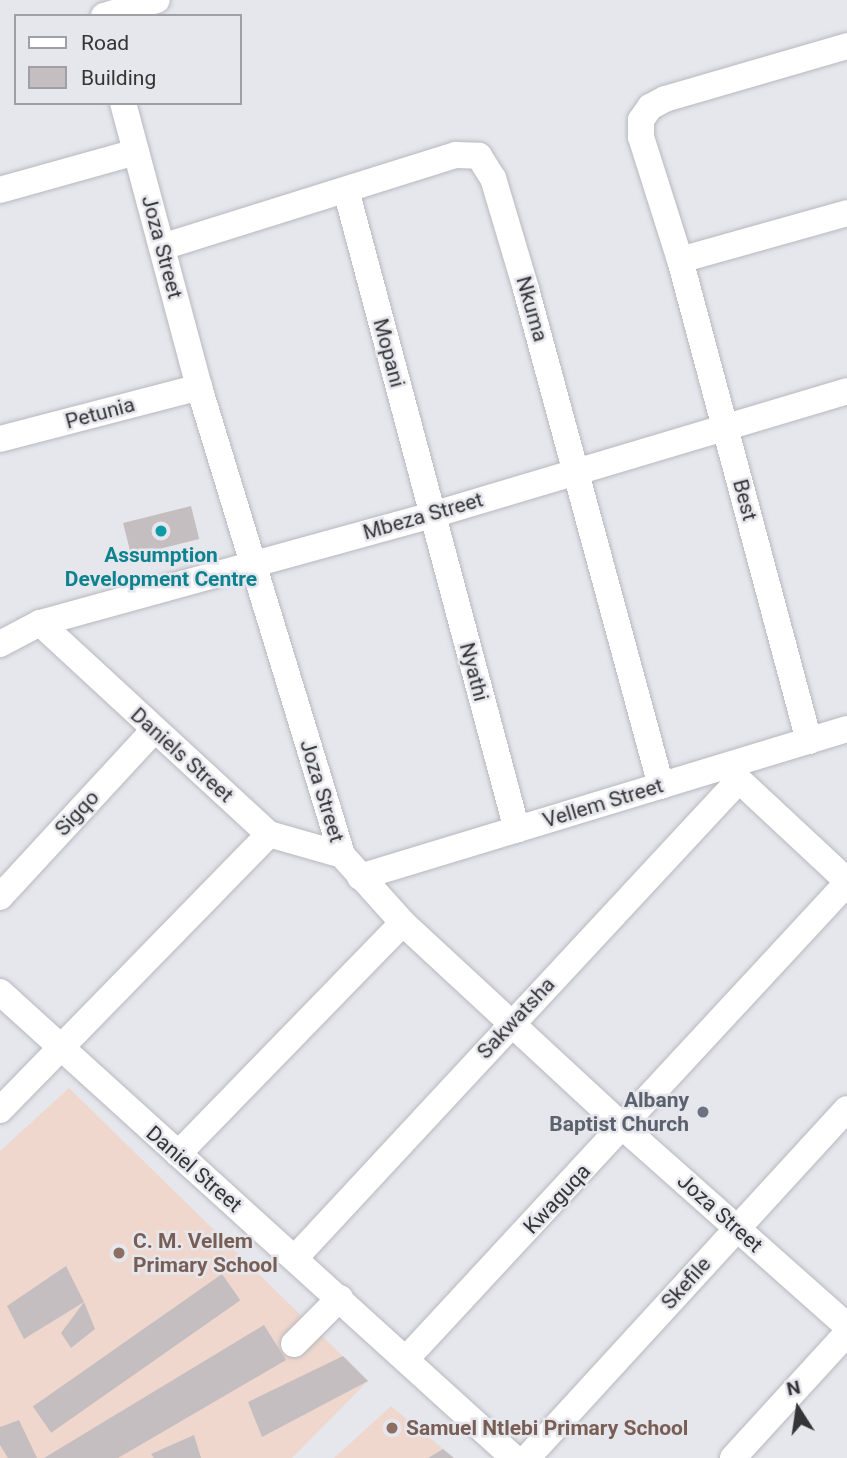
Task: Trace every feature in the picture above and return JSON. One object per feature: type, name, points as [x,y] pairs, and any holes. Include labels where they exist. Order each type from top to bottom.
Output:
[{"type":"street","points":[[111,14],[157,0]]},
{"type":"street","name":"Best","points":[[809,741],[680,260],[641,137],[641,120],[650,107],[847,46]]},
{"type":"street","name":"Joza Street","points":[[124,105],[199,387],[342,855],[403,923],[624,1128],[847,1326]]},
{"type":"street","points":[[0,190],[136,152]]},
{"type":"street","name":"Nkuma","points":[[162,247],[456,155],[471,153],[485,163],[578,471],[662,786]]},
{"type":"street","name":"Mopani","points":[[346,190],[432,515]]},
{"type":"street","points":[[680,260],[847,213]]},
{"type":"street","name":"Petunia","points":[[0,439],[199,387]]},
{"type":"street","name":"Mbeza Street","points":[[0,644],[40,623],[432,515],[847,391]]},
{"type":"street","name":"Nyathi","points":[[432,515],[517,830]]},
{"type":"street","name":"Daniels Street","points":[[40,623],[269,834],[342,855]]},
{"type":"street","name":"Vellem Street","points":[[360,877],[662,786],[732,773],[809,741],[847,729]]},
{"type":"street","name":"Sigqo","points":[[0,897],[154,730]]},
{"type":"street","points":[[732,773],[847,882]]},
{"type":"street","name":"Sakwatsha","points":[[295,1258],[511,1023],[732,773]]},
{"type":"street","points":[[0,1110],[56,1047],[269,834]]},
{"type":"street","name":"Kwaguqa","points":[[407,1359],[624,1128],[847,882]]},
{"type":"street","points":[[178,1154],[403,923]]},
{"type":"street","name":"Daniel Street","points":[[0,992],[56,1047],[340,1298],[513,1458]]},
{"type":"street","name":"Skefile","points":[[527,1458],[847,1109]]},
{"type":"street","points":[[295,1344],[340,1298]]},
{"type":"street","points":[[733,1458],[847,1333]]},
{"type":"shaded area","name":"C. M. Vellem Primary School","points":[[69,1088],[368,1381],[292,1458],[0,1458],[0,1151]]},
{"type":"shaded area","name":"Samuel Ntlebi Primary School","points":[[391,1406],[454,1458],[334,1458]]},
{"type":"building","name":"Assumption Development Centre","points":[[191,506],[199,539],[131,556],[123,523]]},
{"type":"building","points":[[66,1266],[84,1302],[24,1339],[7,1306]]},
{"type":"building","points":[[222,1274],[240,1300],[51,1433],[33,1406]]},
{"type":"building","points":[[84,1302],[95,1329],[71,1348],[61,1333]]},
{"type":"building","points":[[264,1325],[286,1360],[118,1458],[44,1458]]},
{"type":"building","points":[[343,1356],[368,1381],[262,1437],[248,1402]]},
{"type":"building","points":[[19,1420],[37,1458],[8,1458],[0,1445],[0,1427]]},
{"type":"building","points":[[194,1435],[201,1458],[154,1458],[151,1454]]},
{"type":"building","points":[[443,1449],[454,1458],[428,1458]]},
{"type":"place","name":"Assumption Development Centre","points":[[161,531]]},
{"type":"place","name":"Albany Baptist Church","points":[[703,1112]]},
{"type":"place","name":"C. M. Vellem Primary School","points":[[119,1253]]},
{"type":"place","name":"Samuel Ntlebi Primary School","points":[[392,1428]]}]
